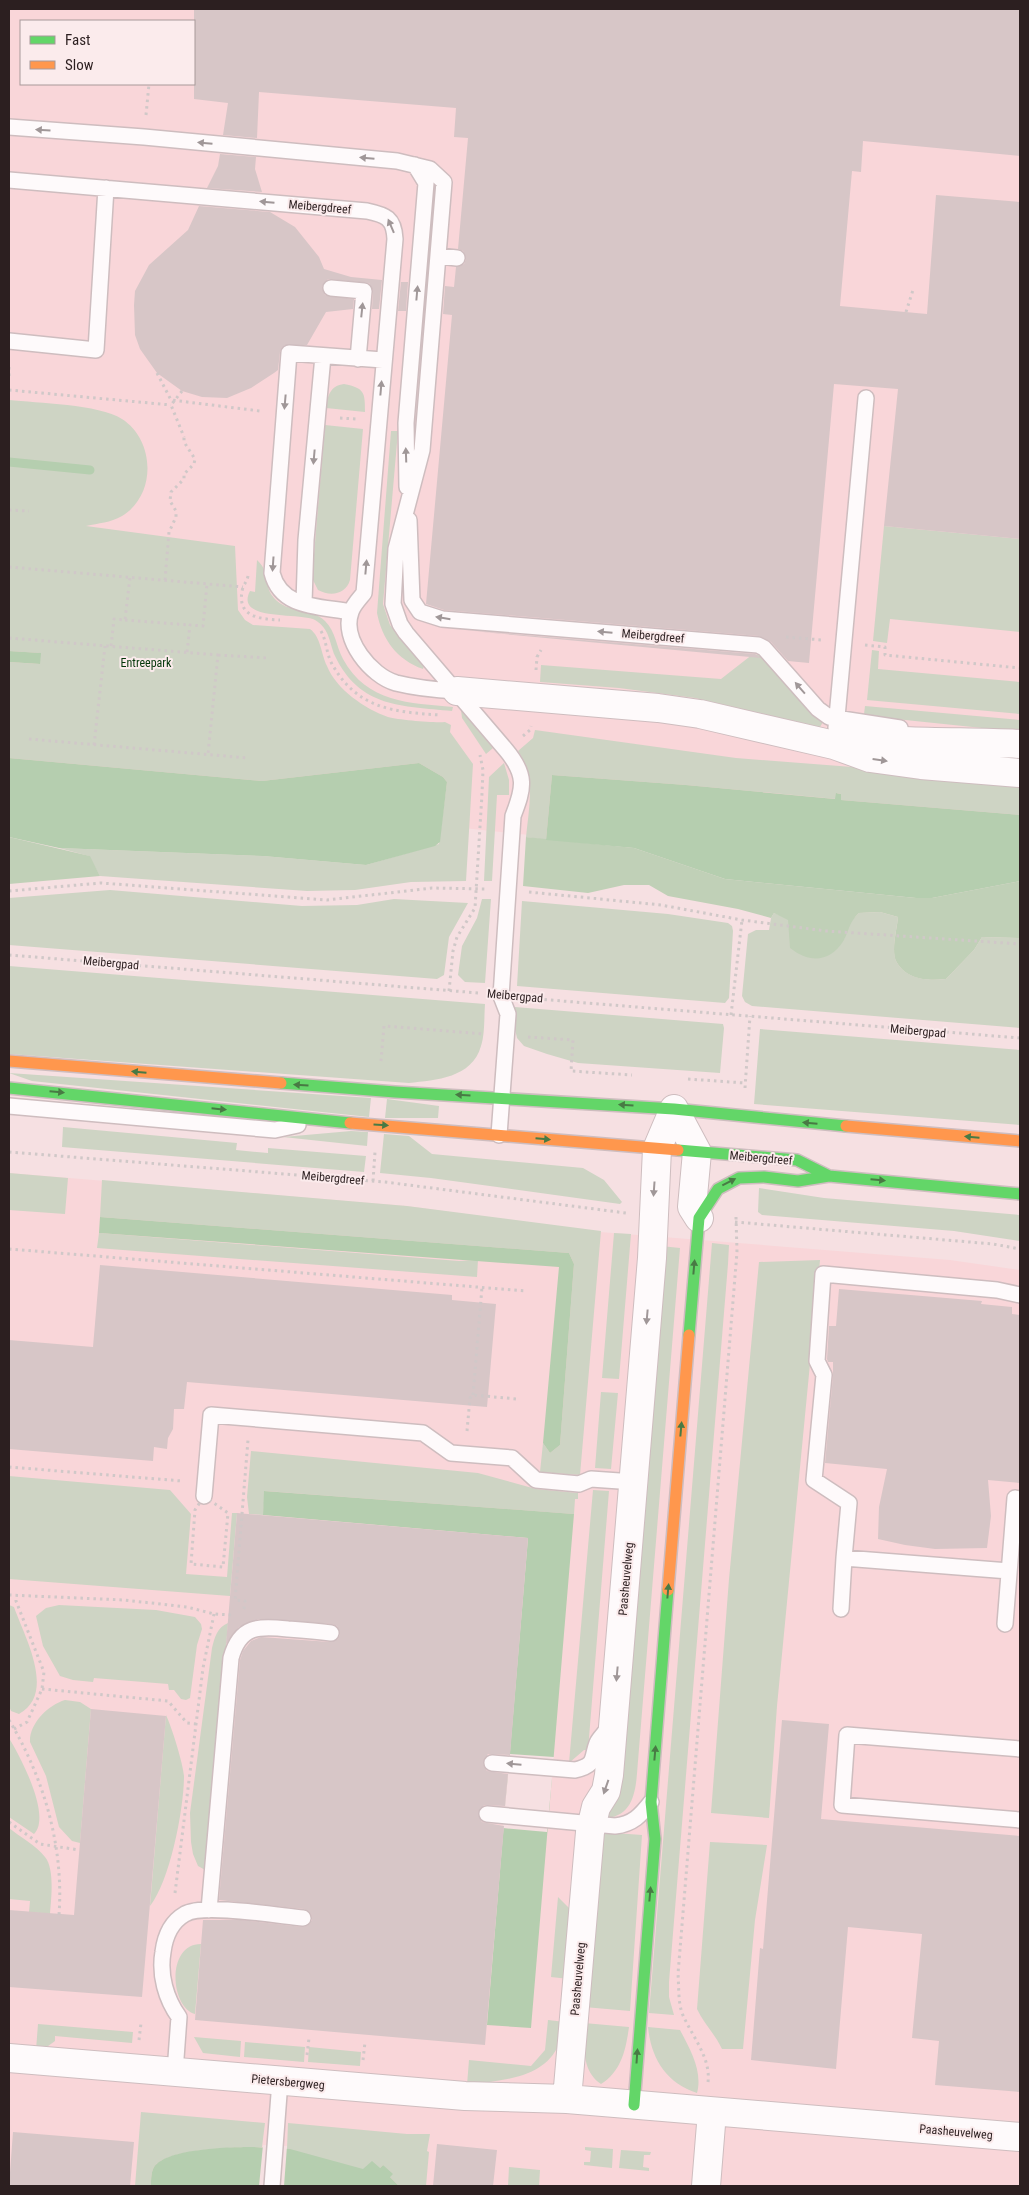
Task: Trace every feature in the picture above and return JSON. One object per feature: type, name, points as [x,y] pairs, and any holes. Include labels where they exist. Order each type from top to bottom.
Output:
[{"type":"main road","points":[[9,1061],[395,1092],[674,1109],[742,1117],[1020,1141]]},
{"type":"main road","name":"Meibergdreef","points":[[9,1088],[322,1119],[797,1160],[829,1176],[1020,1194]]},
{"type":"main road","points":[[634,2105],[655,1838],[651,1802],[699,1218],[718,1189],[739,1178],[764,1177],[798,1181],[829,1176]]},
{"type":"street","name":"Meibergdreef","points":[[457,691],[658,708],[835,732],[870,758],[921,766],[1020,773]]},
{"type":"street","points":[[835,732],[848,736],[883,741],[964,741],[1020,744]]},
{"type":"street","points":[[674,1109],[697,1152],[692,1206],[699,1218]]},
{"type":"street","name":"Paasheuvelweg","points":[[674,1109],[657,1148],[653,1206],[655,1216],[608,1785],[596,1808],[592,1823],[567,2099],[1020,2137]]},
{"type":"street","name":"Pietersbergweg","points":[[9,2058],[489,2098],[567,2099]]},
{"type":"street","points":[[706,2186],[712,2112]]},
{"type":"lane","name":"Meibergdreef","points":[[9,127],[397,161],[430,169],[444,182],[422,450],[396,549],[393,594],[396,613],[406,633],[517,764],[522,784],[522,794],[512,816],[501,996],[508,1014],[499,1135]]},
{"type":"lane","name":"Meibergdreef","points":[[414,165],[426,183],[406,423],[412,600],[420,612],[442,619],[758,645],[764,648],[823,714],[835,732]]},
{"type":"lane","name":"Meibergdreef","points":[[9,180],[368,211],[384,214],[390,220],[394,229],[395,239],[364,593],[351,612],[350,628],[355,646],[367,665],[395,683],[457,691]]},
{"type":"lane","points":[[9,341],[96,350],[106,188]]},
{"type":"lane","points":[[439,256],[457,258]]},
{"type":"lane","points":[[331,288],[364,291],[358,359]]},
{"type":"lane","points":[[351,612],[293,600],[283,594],[278,588],[272,573],[289,353],[383,360]]},
{"type":"lane","points":[[304,603],[306,540],[322,356]]},
{"type":"lane","points":[[835,732],[866,398]]},
{"type":"lane","points":[[9,1106],[275,1130],[322,1119]]},
{"type":"lane","points":[[841,1609],[849,1503],[814,1480],[824,1375],[816,1362],[823,1274],[997,1290],[1020,1295]]},
{"type":"lane","points":[[205,1490],[211,1415],[423,1434],[451,1453],[512,1458],[536,1480],[579,1484],[591,1479],[634,1482]]},
{"type":"lane","points":[[1005,1624],[1015,1498],[1020,1499]]},
{"type":"lane","points":[[844,1558],[1009,1571]]},
{"type":"lane","points":[[210,1910],[231,1658],[234,1648],[247,1632],[264,1626],[331,1632]]},
{"type":"lane","points":[[492,1762],[553,1768],[582,1768],[588,1765],[596,1754],[597,1744],[613,1722]]},
{"type":"lane","points":[[1020,1749],[847,1735],[842,1806],[1020,1820]]},
{"type":"lane","points":[[487,1814],[624,1825],[639,1817],[651,1802]]},
{"type":"lane","points":[[175,2072],[179,2018],[172,2007],[162,1970],[164,1947],[171,1926],[187,1912],[210,1910],[303,1918]]},
{"type":"lane","points":[[272,2186],[280,2081]]},
{"type":"path","points":[[906,312],[913,290]]},
{"type":"path","points":[[157,373],[171,400],[284,412]]},
{"type":"path","points":[[9,390],[172,405]]},
{"type":"path","points":[[172,405],[182,391]]},
{"type":"path","points":[[165,580],[168,538],[176,517],[176,511],[170,500],[171,492],[184,479],[184,474],[194,464],[195,459],[184,442],[172,405]]},
{"type":"path","points":[[259,420],[260,410]]},
{"type":"path","points":[[318,416],[378,421]]},
{"type":"path","points":[[9,510],[29,511]]},
{"type":"path","points":[[9,567],[243,587],[247,580],[248,570]]},
{"type":"path","points":[[125,620],[130,577]]},
{"type":"path","points":[[111,646],[114,619],[203,626],[207,584]]},
{"type":"path","points":[[186,652],[190,625]]},
{"type":"path","points":[[9,638],[268,658]]},
{"type":"path","points":[[94,745],[105,646]]},
{"type":"path","points":[[208,754],[218,655]]},
{"type":"path","points":[[885,655],[1020,668]]},
{"type":"path","points":[[29,739],[248,758]]},
{"type":"path","points":[[449,991],[452,951],[457,937],[474,908],[476,898],[483,770],[480,756],[474,748]]},
{"type":"path","points":[[731,1015],[742,920]]},
{"type":"path","name":"Meibergpad","points":[[9,955],[1020,1038]]},
{"type":"path","points":[[742,1117],[750,1016]]},
{"type":"path","name":"Meibergdreef","points":[[9,1152],[385,1182],[655,1216]]},
{"type":"path","points":[[712,2112],[708,2092],[709,2073],[701,2050],[683,2014],[679,2001],[678,1974],[737,1252],[736,1222],[993,1244],[1020,1249]]},
{"type":"path","points":[[9,1249],[526,1291]]},
{"type":"path","points":[[466,1454],[482,1287]]},
{"type":"path","points":[[473,1395],[517,1399]]},
{"type":"path","points":[[244,1617],[245,1601],[235,1600],[249,1419]]},
{"type":"path","points":[[9,1467],[205,1490],[228,1512],[223,1567],[191,1564],[195,1510],[205,1490]]},
{"type":"path","points":[[9,1595],[124,1600],[186,1607],[214,1614],[203,1668],[171,1926]]},
{"type":"path","points":[[14,1729],[27,1722],[42,1689],[44,1672],[26,1629],[16,1596]]},
{"type":"path","points":[[42,1689],[168,1701],[187,1723],[197,1724]]},
{"type":"path","points":[[9,1720],[27,1753],[42,1789],[56,1848],[60,1896],[59,1914]]},
{"type":"path","points":[[9,1822],[36,1842],[56,1848],[79,1850]]},
{"type":"path","points":[[139,2046],[141,2024]]},
{"type":"path","name":"Pietersbergweg","points":[[306,2062],[309,2038]]},
{"type":"path","points":[[363,2067],[365,2042]]},
{"type":"shaded area","points":[[9,9],[1020,9],[1020,862],[967,882],[407,822],[9,790]]},
{"type":"shaded area","points":[[9,651],[41,653],[40,664],[9,662]]},
{"type":"shaded area","points":[[9,758],[262,781],[419,763],[443,777],[447,782],[440,842],[435,846],[366,865],[263,856],[59,848],[9,837]]},
{"type":"shaded area","points":[[552,775],[835,799],[836,793],[841,794],[841,800],[1020,815],[1020,881],[932,898],[916,898],[725,879],[634,848],[546,840]]},
{"type":"shaded area","points":[[9,837],[90,856],[100,876],[9,884]]},
{"type":"shaded area","points":[[526,837],[634,848],[725,879],[916,898],[932,898],[1020,881],[1020,938],[982,937],[974,950],[946,979],[918,978],[911,976],[896,961],[894,945],[898,917],[880,912],[859,913],[853,920],[844,940],[838,948],[826,957],[812,958],[797,953],[790,948],[788,920],[774,913],[771,918],[738,909],[668,896],[649,885],[624,885],[588,893],[523,886]]},
{"type":"shaded area","points":[[9,1173],[407,1206],[600,1232],[950,1260],[1020,1270],[1020,2186],[9,2186]]},
{"type":"shaded area","points":[[100,1217],[569,1253],[574,1264],[560,1445],[550,1453],[543,1443],[559,1267],[99,1233]]},
{"type":"shaded area","points":[[264,1491],[574,1514],[531,2028],[487,2025],[528,1538],[263,1515]]},
{"type":"shaded area","points":[[254,2147],[290,2149],[363,2169],[372,2161],[380,2168],[383,2165],[393,2174],[390,2177],[399,2186],[151,2186],[154,2167],[172,2156],[201,2150]]},
{"type":"green space","points":[[344,384],[356,387],[362,392],[365,400],[365,412],[326,408],[330,392],[339,385]]},
{"type":"green space","name":"Entreepark","points":[[9,400],[51,403],[99,410],[122,419],[133,428],[141,440],[146,453],[148,468],[146,482],[141,495],[133,507],[122,516],[86,526],[235,546],[238,610],[245,620],[253,625],[310,629],[319,641],[327,666],[337,683],[352,697],[370,709],[393,718],[425,722],[445,722],[451,725],[450,732],[473,764],[466,881],[411,882],[355,890],[307,891],[100,876],[89,856],[59,848],[263,856],[366,865],[439,844],[447,782],[443,777],[419,763],[262,781],[9,758],[9,662],[39,664],[40,653],[9,651]]},
{"type":"green space","points":[[325,425],[363,429],[350,580],[342,591],[333,594],[318,590],[312,578]]},
{"type":"green space","points":[[391,431],[398,431],[383,604],[390,625],[424,666],[423,669],[406,660],[392,647],[379,623],[377,613]]},
{"type":"green space","points":[[884,526],[1020,539],[1020,632],[890,619],[887,643],[873,641]]},
{"type":"green space","points":[[257,560],[264,569],[269,591],[274,598],[293,609],[313,614],[329,625],[343,659],[353,674],[364,684],[391,698],[406,702],[453,707],[452,711],[400,705],[370,695],[357,686],[345,673],[335,656],[324,627],[315,620],[260,612],[251,607],[248,601],[250,591],[255,592]]},
{"type":"green space","points":[[872,650],[879,651],[878,669],[1020,682],[1020,714],[867,700]]},
{"type":"green space","points":[[753,654],[763,656],[806,707],[823,722],[820,727],[695,698],[619,688],[540,682],[541,665],[721,679]]},
{"type":"green space","points":[[865,706],[1020,720],[1020,732],[867,716],[864,714]]},
{"type":"green space","points":[[461,710],[493,748],[486,754],[462,718]]},
{"type":"green space","points":[[535,730],[736,758],[1020,780],[1020,815],[841,800],[841,794],[837,793],[836,799],[552,775],[546,840],[526,837],[530,803],[529,782],[524,761],[518,751],[533,738]]},
{"type":"green space","points":[[504,763],[509,780],[509,795],[497,795],[492,881],[484,881],[489,777]]},
{"type":"green space","points":[[110,890],[302,906],[357,905],[394,899],[468,903],[449,937],[444,975],[437,979],[9,945],[9,898]]},
{"type":"green space","points":[[482,899],[491,899],[485,983],[465,982],[458,975],[462,946],[477,918]]},
{"type":"green space","points":[[522,901],[668,914],[728,923],[732,926],[733,931],[729,998],[725,1003],[517,986]]},
{"type":"green space","points":[[880,912],[898,917],[894,945],[896,961],[906,972],[918,978],[946,979],[974,950],[982,937],[1020,938],[1020,1028],[752,1006],[745,1002],[742,996],[748,934],[756,930],[769,930],[774,913],[844,939],[850,922],[859,913]]},
{"type":"green space","points":[[9,966],[485,1004],[483,1036],[476,1057],[470,1065],[461,1071],[441,1078],[409,1083],[9,1054]]},
{"type":"green space","points":[[515,1007],[723,1024],[720,1073],[578,1063],[547,1054],[524,1046],[517,1038],[514,1025]]},
{"type":"green space","points":[[760,1029],[1020,1050],[1020,1125],[754,1104]]},
{"type":"green space","points":[[9,1073],[371,1098],[369,1117],[32,1081]]},
{"type":"green space","points":[[387,1099],[439,1106],[438,1118],[385,1118]]},
{"type":"green space","points":[[63,1127],[237,1143],[236,1150],[268,1153],[268,1148],[366,1156],[364,1172],[62,1147]]},
{"type":"green space","points":[[351,1131],[368,1132],[367,1146],[283,1137]]},
{"type":"green space","points":[[384,1134],[409,1136],[432,1154],[583,1168],[604,1180],[622,1202],[620,1204],[431,1178],[380,1173]]},
{"type":"green space","points":[[9,1173],[68,1178],[65,1214],[9,1210]]},
{"type":"green space","points":[[102,1180],[407,1206],[601,1231],[580,1475],[540,1472],[543,1443],[550,1453],[560,1445],[574,1264],[569,1253],[100,1217]]},
{"type":"green space","points":[[759,1188],[824,1198],[1020,1215],[1020,1241],[954,1231],[762,1215],[758,1212]]},
{"type":"green space","points":[[99,1233],[459,1261],[478,1260],[477,1277],[97,1248]]},
{"type":"green space","points":[[614,1233],[631,1234],[619,1379],[602,1378]]},
{"type":"green space","points":[[712,1243],[729,1245],[669,1982],[669,1997],[674,2015],[649,2013]]},
{"type":"green space","points":[[661,1246],[680,1248],[637,1779],[633,1797],[624,1811],[617,1816],[607,1818]]},
{"type":"green space","points":[[820,1260],[777,1706],[769,1818],[711,1813],[729,1579],[759,1262]]},
{"type":"green space","points":[[601,1392],[618,1393],[611,1469],[595,1468]]},
{"type":"green space","points":[[251,1451],[478,1473],[536,1489],[578,1493],[578,1499],[575,1499],[574,1514],[265,1491],[263,1515],[249,1514],[247,1497]]},
{"type":"green space","points":[[9,1476],[170,1490],[191,1514],[186,1574],[227,1577],[232,1513],[237,1513],[230,1596],[9,1579]]},
{"type":"green space","points":[[593,1490],[609,1491],[588,1750],[584,1750],[569,1763]]},
{"type":"green space","points":[[9,1605],[14,1607],[30,1648],[37,1679],[36,1692],[30,1705],[19,1714],[11,1711],[9,1706]]},
{"type":"green space","points":[[59,1605],[156,1610],[195,1617],[201,1624],[202,1629],[197,1645],[190,1698],[186,1700],[181,1699],[174,1690],[169,1690],[168,1684],[94,1678],[93,1682],[73,1680],[60,1676],[43,1646],[36,1616],[46,1608]]},
{"type":"green space","points":[[228,1623],[207,1871],[198,1866],[193,1854],[190,1813],[212,1648],[217,1633],[221,1627]]},
{"type":"green space","points":[[65,1700],[80,1702],[91,1709],[80,1843],[72,1841],[59,1827],[46,1776],[30,1742],[33,1729],[41,1716],[52,1706]]},
{"type":"green space","points":[[166,1715],[182,1763],[184,1776],[182,1807],[170,1863],[164,1880],[150,1906]]},
{"type":"green space","points":[[9,1738],[20,1758],[37,1800],[39,1825],[34,1834],[9,1817]]},
{"type":"green space","points":[[9,1828],[37,1849],[48,1862],[52,1885],[50,1914],[29,1912],[30,1901],[9,1899]]},
{"type":"green space","points":[[601,1832],[642,1835],[630,2011],[584,2007]]},
{"type":"green space","points":[[710,1842],[767,1845],[755,1920],[743,2049],[722,2049],[697,2009]]},
{"type":"green space","points":[[558,1897],[574,1913],[569,1979],[551,1977]]},
{"type":"green space","points":[[201,1944],[195,2014],[187,2009],[180,2000],[177,1989],[177,1964],[182,1954],[190,1947]]},
{"type":"green space","points":[[548,2020],[565,2022],[559,2044],[552,2056],[543,2065],[519,2076],[467,2085],[469,2060],[531,2066],[545,2050]]},
{"type":"green space","points":[[584,2023],[629,2027],[622,2058],[614,2073],[601,2084],[595,2079],[587,2065],[584,2048]]},
{"type":"green space","points":[[38,2024],[133,2032],[132,2043],[55,2036],[55,2041],[44,2049],[36,2050]]},
{"type":"green space","points":[[648,2027],[680,2030],[697,2068],[697,2093],[677,2083],[662,2068],[653,2049]]},
{"type":"green space","points":[[194,2037],[241,2041],[240,2057],[203,2053]]},
{"type":"green space","points":[[245,2042],[305,2047],[304,2062],[244,2057]]},
{"type":"green space","points":[[309,2047],[361,2052],[360,2066],[308,2062]]},
{"type":"green space","points":[[141,2112],[265,2123],[262,2147],[205,2150],[173,2156],[161,2161],[154,2167],[151,2186],[135,2186]]},
{"type":"green space","points":[[288,2123],[407,2134],[430,2134],[427,2151],[429,2152],[426,2186],[399,2186],[390,2177],[383,2165],[380,2168],[363,2170],[287,2149]]},
{"type":"green space","points":[[585,2147],[613,2149],[612,2168],[584,2165],[584,2162],[590,2162],[591,2151],[585,2150]]},
{"type":"green space","points":[[621,2150],[651,2152],[650,2155],[644,2155],[643,2167],[649,2168],[649,2171],[619,2168]]},
{"type":"green space","points":[[509,2167],[540,2170],[539,2186],[508,2186]]},
{"type":"pier","points":[[510,1754],[554,1757],[547,1832],[503,1828]]},
{"type":"pier","points":[[263,2145],[287,2146],[284,2186],[259,2186]]},
{"type":"building","points":[[194,9],[1020,9],[1020,156],[863,141],[861,172],[852,171],[840,306],[927,314],[936,195],[1020,202],[1020,539],[884,526],[898,389],[834,384],[809,663],[788,661],[771,642],[759,636],[444,610],[426,604],[452,315],[443,314],[445,286],[454,287],[456,267],[464,264],[466,259],[463,251],[458,249],[468,138],[454,137],[456,108],[259,92],[257,138],[223,135],[228,103],[194,99]]},
{"type":"building","points":[[220,154],[256,157],[255,169],[262,192],[207,188],[218,166]]},
{"type":"building","points":[[199,206],[270,212],[295,227],[319,257],[324,269],[351,277],[382,280],[379,309],[372,309],[373,291],[369,283],[328,279],[322,287],[325,295],[354,299],[353,309],[326,312],[307,345],[285,345],[280,352],[278,370],[251,388],[227,398],[202,397],[182,391],[157,373],[140,349],[135,335],[135,291],[149,265],[188,230]]},
{"type":"building","points":[[401,282],[408,282],[406,311],[398,311]]},
{"type":"building","points":[[473,631],[755,654],[761,658],[493,633]]},
{"type":"building","points":[[100,1265],[452,1295],[452,1300],[496,1304],[487,1407],[187,1382],[184,1409],[174,1409],[173,1429],[168,1438],[167,1449],[154,1447],[153,1461],[9,1449],[9,1340],[93,1347]]},
{"type":"building","points":[[839,1289],[982,1301],[981,1304],[1012,1307],[1012,1314],[1020,1315],[1020,1483],[988,1480],[991,1516],[987,1548],[935,1549],[878,1539],[879,1507],[887,1469],[825,1463],[833,1376],[833,1362],[828,1362],[827,1359],[829,1326],[836,1326]]},
{"type":"building","points":[[237,1513],[528,1538],[510,1755],[488,1754],[483,1763],[487,1771],[508,1774],[505,1806],[484,1805],[478,1814],[482,1822],[504,1826],[485,2045],[195,2020],[203,1920],[241,1920],[302,1927],[307,1926],[312,1920],[311,1914],[304,1909],[219,1900],[240,1660],[243,1651],[251,1641],[261,1637],[330,1642],[338,1639],[340,1634],[337,1626],[332,1624],[259,1619],[239,1627],[226,1644]]},
{"type":"building","points":[[91,1709],[166,1716],[142,1997],[9,1987],[9,1910],[74,1915]]},
{"type":"building","points":[[782,1720],[829,1724],[821,1819],[1020,1836],[1020,2092],[935,2085],[939,2041],[912,2038],[922,1934],[848,1927],[836,2069],[751,2060],[760,1948],[763,1949]]},
{"type":"building","points":[[13,2132],[134,2142],[130,2186],[9,2186]]},
{"type":"building","points":[[437,2144],[497,2150],[493,2186],[433,2186]]},
{"type":"waterway","points":[[9,462],[90,470]]},
{"type":"traffic: fast","points":[[281,1083],[674,1109],[846,1126]]},
{"type":"traffic: fast","points":[[9,1088],[350,1123]]},
{"type":"traffic: fast","points":[[678,1150],[797,1160],[829,1176],[1020,1194]]},
{"type":"traffic: fast","points":[[689,1335],[699,1218],[718,1189],[739,1178],[764,1177],[798,1181],[829,1176]]},
{"type":"traffic: fast","points":[[634,2105],[655,1839],[651,1802],[668,1590]]},
{"type":"traffic: slow","points":[[9,1061],[281,1083]]},
{"type":"traffic: slow","points":[[350,1123],[678,1150]]},
{"type":"traffic: slow","points":[[846,1126],[1020,1141]]},
{"type":"traffic: slow","points":[[668,1590],[689,1335]]}]
